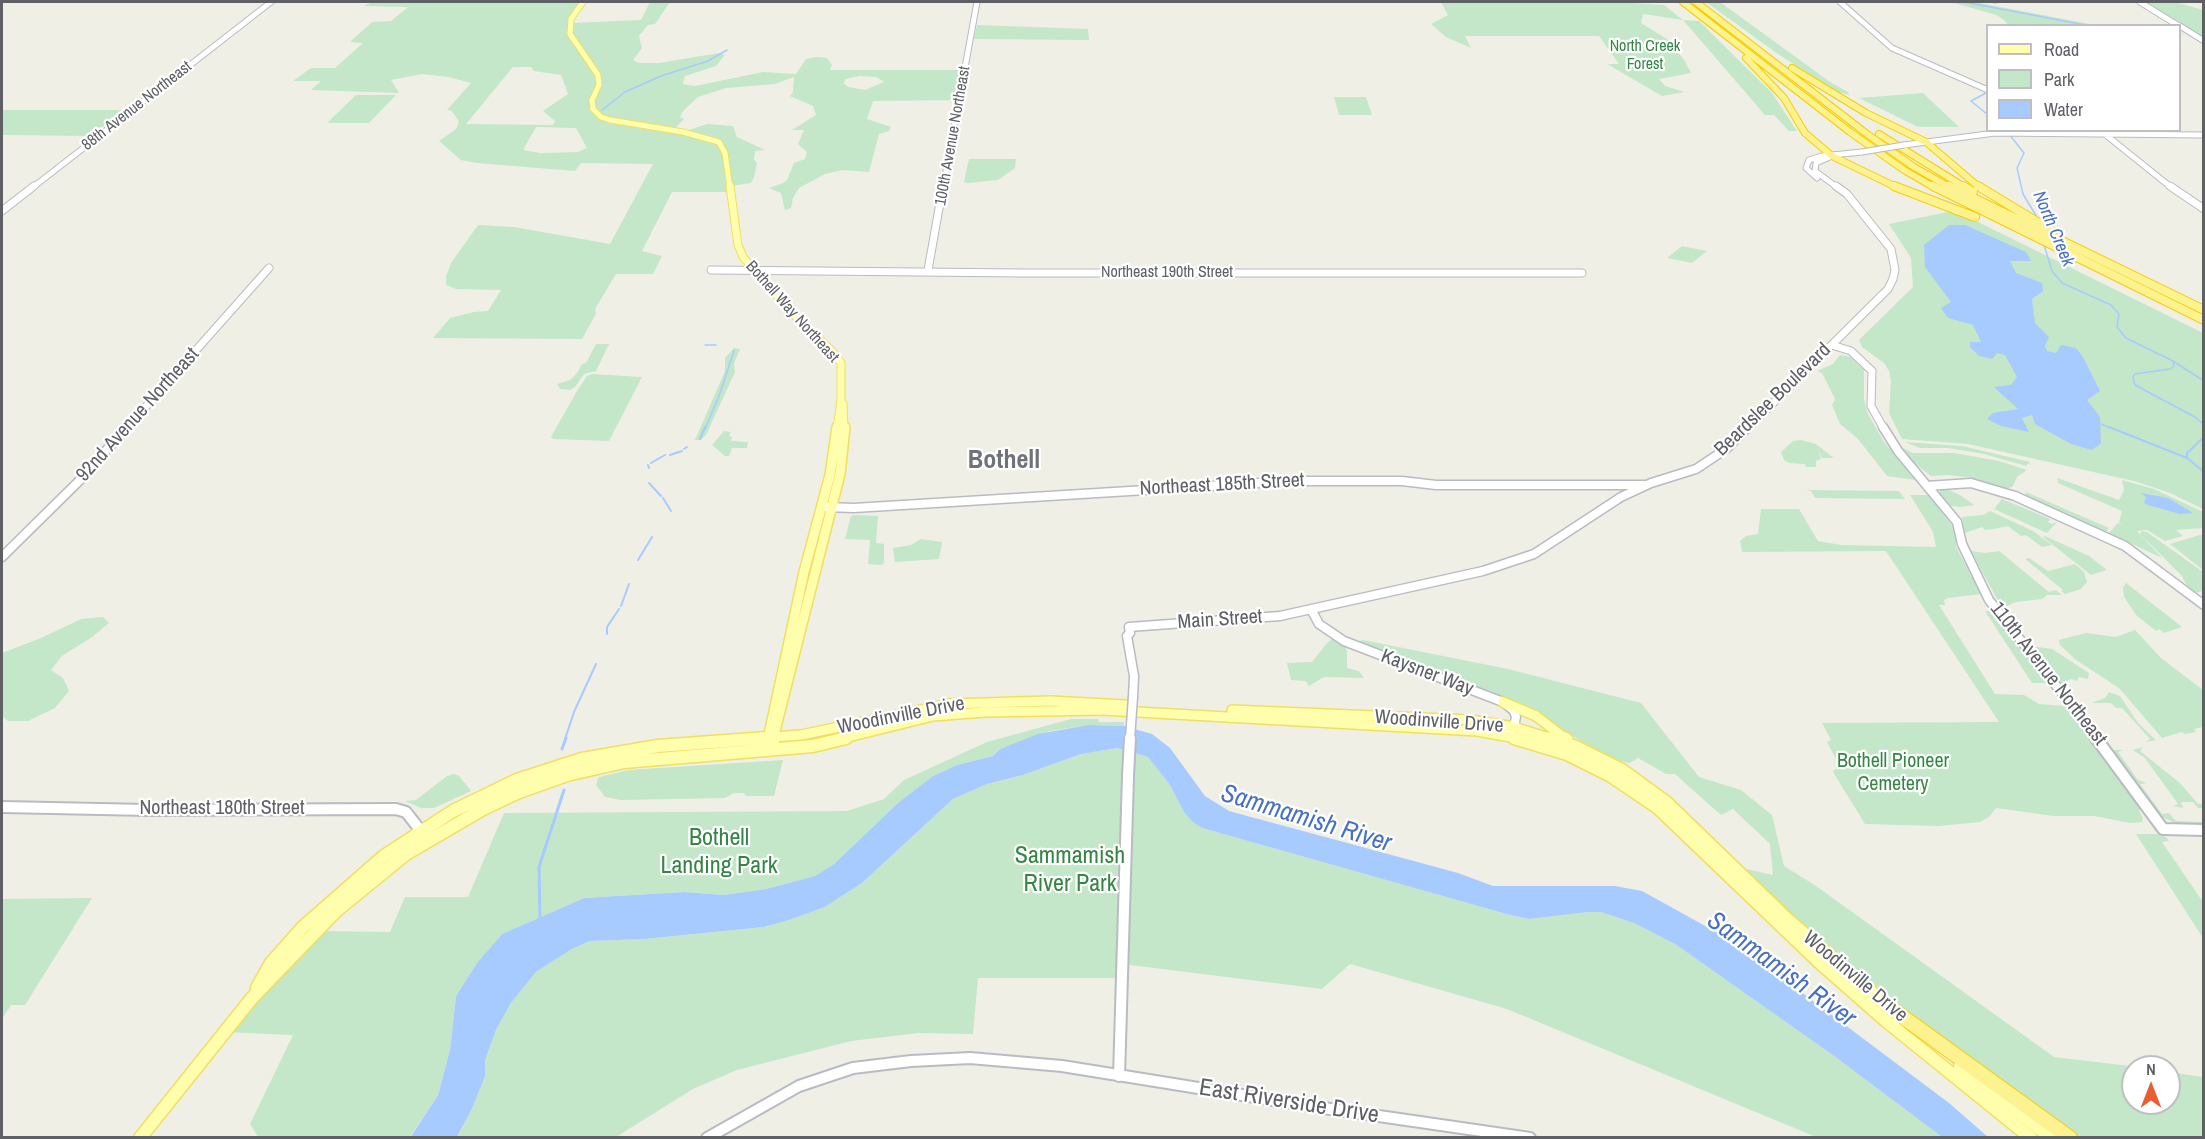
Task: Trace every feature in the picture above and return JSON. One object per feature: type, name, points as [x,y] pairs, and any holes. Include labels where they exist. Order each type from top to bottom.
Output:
[{"type":"highway","points":[[1684,2],[1886,159],[1950,196],[2054,240],[2204,311]]},
{"type":"highway","points":[[1684,2],[1885,155],[1937,187],[2054,240],[2204,303]]},
{"type":"highway","points":[[1696,2],[1790,67],[1865,125],[2029,229]]},
{"type":"highway","points":[[1696,2],[1889,153],[1950,190],[2054,240],[2204,319]]},
{"type":"highway","points":[[1712,24],[1776,89],[1805,133],[1832,156],[1864,174],[1949,205],[2029,229]]},
{"type":"highway","points":[[1790,67],[1866,113],[1926,142],[2029,229]]},
{"type":"highway","points":[[2054,240],[2165,301],[2204,319]]},
{"type":"highway","points":[[1885,1004],[2014,1099],[2070,1137]]},
{"type":"main road","name":"Bothell Way Northeast","points":[[582,4],[571,19],[570,34],[600,79],[592,100],[593,109],[610,120],[691,134],[719,142],[725,153],[740,249],[753,270],[836,355],[842,369],[845,423],[843,450],[827,507],[804,573],[768,752]]},
{"type":"main road","name":"Beardslee Boulevard","points":[[1832,345],[1888,288],[1895,270],[1891,256]]},
{"type":"main road","name":"Beardslee Boulevard","points":[[1621,497],[1648,485]]},
{"type":"main road","name":"Woodinville Drive","points":[[768,752],[813,746],[917,719],[964,713],[1003,702],[1058,702],[1342,716],[1456,719],[1514,727],[1576,747],[1622,770],[1666,802],[1786,918],[1885,1004],[1994,1094],[2051,1137]]},
{"type":"main road","points":[[1503,702],[1536,716],[1576,747]]},
{"type":"main road","name":"Woodinville Drive","points":[[424,836],[485,794],[549,768],[611,753],[840,728],[918,709],[986,707],[1121,711],[1461,729],[1506,735],[1552,748],[1597,768],[1657,807],[1834,976],[2031,1137]]},
{"type":"main road","points":[[140,1137],[252,998],[336,911],[424,836],[505,799],[583,770],[624,762],[768,752]]},
{"type":"street","name":"88th Avenue Northeast","points":[[2,211],[271,2]]},
{"type":"street","name":"100th Avenue Northeast","points":[[928,270],[977,2]]},
{"type":"street","points":[[1840,2],[1892,48],[1985,89]]},
{"type":"street","points":[[2140,2],[2176,24]]},
{"type":"street","points":[[2181,27],[2204,41]]},
{"type":"street","points":[[1891,256],[1842,197],[1811,174],[1806,168],[1806,163],[1814,158],[1975,134],[2103,132],[2204,135]]},
{"type":"street","points":[[2103,132],[2176,191],[2204,209]]},
{"type":"street","points":[[1832,156],[1816,163],[1814,169],[1847,194],[1860,208],[1891,249],[1891,256]]},
{"type":"street","name":"92nd Avenue Northeast","points":[[2,557],[79,481],[269,268]]},
{"type":"street","name":"Northeast 190th Street","points":[[711,270],[928,270],[1024,273],[1581,273]]},
{"type":"street","name":"Beardslee Boulevard","points":[[1648,485],[1696,469],[1726,449],[1832,345]]},
{"type":"street","name":"110th Avenue Northeast","points":[[1832,345],[1851,351],[1872,371],[1871,406],[1873,412],[1898,450],[1957,522],[1963,546],[1989,600],[2003,621],[2108,751],[2163,829],[2204,830]]},
{"type":"street","name":"Northeast 185th Street","points":[[827,507],[1292,481],[1401,481],[1436,485],[1597,485],[1621,497]]},
{"type":"street","points":[[1927,486],[1971,483],[2014,496],[2125,546],[2204,605]]},
{"type":"street","points":[[1597,485],[1648,485]]},
{"type":"street","name":"Beardslee Boulevard","points":[[1311,609],[1483,571],[1518,561],[1547,547],[1621,497]]},
{"type":"street","name":"Kaysner Way","points":[[1311,609],[1316,620],[1330,633],[1354,645],[1503,702]]},
{"type":"street","name":"Main Street","points":[[1119,1076],[1128,776],[1134,676],[1127,636],[1130,633],[1129,627],[1255,619],[1311,609]]},
{"type":"street","points":[[1503,702],[1516,714],[1514,727],[1506,735]]},
{"type":"street","name":"Northeast 180th Street","points":[[2,807],[396,809],[406,812],[424,836]]},
{"type":"street","name":"East Riverside Drive","points":[[707,1137],[799,1086],[853,1068],[910,1061],[970,1058],[1062,1066],[1530,1137]]},
{"type":"green space","points":[[372,2],[583,2],[572,23],[641,20],[650,2],[670,2],[655,24],[648,25],[639,36],[642,48],[633,60],[639,63],[659,63],[719,53],[725,55],[716,66],[685,76],[683,84],[695,86],[763,72],[796,74],[806,59],[816,57],[827,58],[832,65],[830,70],[965,70],[959,100],[873,101],[867,119],[891,127],[889,131],[879,134],[869,172],[842,170],[825,174],[799,188],[793,198],[791,208],[785,210],[781,193],[769,188],[787,180],[794,163],[805,159],[807,152],[798,144],[804,130],[792,130],[816,115],[813,106],[790,96],[793,92],[794,77],[775,84],[726,88],[698,97],[683,111],[680,117],[684,119],[673,130],[683,132],[707,124],[733,126],[737,137],[765,150],[755,151],[754,159],[757,163],[754,177],[751,183],[731,186],[731,192],[672,192],[642,251],[662,256],[653,274],[616,274],[595,309],[596,314],[582,339],[433,338],[450,318],[488,311],[501,290],[456,289],[446,285],[451,263],[478,225],[514,227],[610,244],[653,164],[581,163],[575,171],[461,160],[439,141],[456,129],[459,122],[452,111],[447,110],[471,83],[422,74],[391,80],[399,93],[311,90],[321,81],[293,81],[311,68],[335,68],[363,43],[350,42],[372,22],[391,21],[408,7],[364,6]],"holes":[[[513,67],[531,67],[534,71],[561,75],[568,94],[543,111],[555,121],[553,125],[466,124]],[[860,76],[876,77],[884,82],[865,90],[844,84],[845,79]],[[536,127],[576,128],[587,148],[578,152],[540,153],[523,150]]]},
{"type":"green space","name":"North Creek Forest","points":[[1441,2],[1633,2],[1631,3],[1664,5],[1683,20],[1643,14],[1641,23],[1667,39],[1685,61],[1691,73],[1659,79],[1665,86],[1685,92],[1662,96],[1607,64],[1619,64],[1599,36],[1465,36],[1471,48],[1446,37],[1431,24],[1448,15]]},
{"type":"green space","points":[[1706,2],[1720,2],[1830,82],[1848,92],[1849,95],[1838,92],[1778,54]]},
{"type":"green space","points":[[1951,2],[1974,2],[2090,24],[2007,24],[1996,15]]},
{"type":"green space","points":[[2146,2],[2175,2],[2203,10],[2203,37]]},
{"type":"green space","points":[[1683,20],[1699,21],[1772,93],[1797,131],[1789,131],[1774,115],[1765,115]]},
{"type":"green space","points":[[977,25],[1088,29],[1089,40],[974,39]]},
{"type":"green space","points":[[1923,93],[1959,127],[1918,127],[1859,98]]},
{"type":"green space","points":[[356,95],[396,95],[369,123],[327,123]]},
{"type":"green space","points":[[1334,97],[1366,97],[1372,115],[1339,115]]},
{"type":"green space","points":[[2,110],[125,110],[90,136],[2,135]]},
{"type":"green space","points":[[969,159],[1016,159],[1015,168],[998,180],[968,183],[964,182]]},
{"type":"green space","points":[[1948,212],[1970,218],[2203,333],[2203,509],[2170,493],[2134,481],[1968,444],[1902,439],[1889,413],[1891,380],[1889,371],[1884,363],[1862,347],[1859,340],[1913,287],[1911,258],[1889,224]]},
{"type":"green space","points":[[1682,246],[1707,251],[1692,263],[1667,258]]},
{"type":"green space","points":[[596,344],[609,344],[596,371],[584,374],[570,390],[560,389],[557,384],[570,380],[577,373],[582,364],[586,363]]},
{"type":"green space","points":[[734,348],[740,349],[734,363],[735,372],[706,435],[701,440],[695,440],[725,371],[725,358]]},
{"type":"green space","points":[[1840,355],[1851,357],[1864,370],[1864,399],[1868,414],[1884,442],[1915,480],[1887,476],[1858,439],[1840,424],[1832,405],[1835,399],[1822,373],[1817,371],[1833,364]]},
{"type":"green space","points":[[592,374],[642,377],[609,441],[553,439],[551,437],[577,391],[587,376]]},
{"type":"green space","points":[[724,431],[731,432],[729,436],[732,437],[731,441],[748,442],[747,448],[732,448],[729,456],[725,456],[712,445]]},
{"type":"green space","points":[[1801,440],[1816,444],[1834,458],[1822,458],[1818,450],[1821,459],[1816,461],[1816,467],[1806,467],[1805,464],[1789,463],[1784,460],[1781,452],[1793,441]]},
{"type":"green space","points":[[1905,442],[1962,446],[2030,462],[2026,466],[1984,454],[1948,448],[1920,448]]},
{"type":"green space","points":[[1901,447],[1913,453],[1954,453],[1999,461],[2027,470],[2017,477],[2013,486],[2007,489],[1972,478],[1948,475],[1931,476],[1910,460]]},
{"type":"green space","points":[[2057,478],[2119,500],[2124,490],[2122,480],[2154,489],[2203,512],[2203,528],[2176,530],[2183,536],[2165,541],[2147,530],[2137,531],[2162,558],[2109,533],[2118,523],[2122,524],[2119,522],[2122,511],[2058,483]]},
{"type":"green space","points":[[1943,487],[1974,505],[1951,506],[1939,493]]},
{"type":"green space","points":[[1805,490],[1899,491],[1905,499],[1815,498],[1811,491]]},
{"type":"green space","points":[[2026,492],[2109,528],[2106,532],[2025,497]]},
{"type":"green space","name":"Bothell Pioneer Cemetery","points":[[1910,495],[1929,495],[1956,531],[1956,547],[1981,594],[1948,598],[1944,600],[1945,605],[1939,605],[1995,694],[2024,695],[2039,704],[2066,706],[2105,755],[2142,810],[2139,810],[2142,822],[2130,823],[2094,816],[2054,816],[1996,808],[1989,817],[1980,822],[1939,826],[1865,824],[1833,772],[1839,765],[1827,742],[1831,740],[1822,723],[1999,722],[1886,551],[1742,552],[1740,541],[1746,536],[1758,534],[1761,509],[1799,509],[1818,541],[1841,545],[1936,547],[1933,532]]},
{"type":"green space","points":[[2002,499],[2050,519],[2048,522],[2052,524],[2057,522],[2047,533],[1994,509]]},
{"type":"green space","points":[[1990,511],[2033,531],[2052,545],[2042,547],[2026,535],[2021,536],[2008,526],[1985,530],[1982,527],[1965,533],[1962,517],[1983,515]]},
{"type":"green space","points":[[851,516],[878,516],[876,543],[884,544],[884,563],[881,565],[868,564],[870,540],[845,539]]},
{"type":"green space","points":[[2142,531],[2147,532],[2203,572],[2203,591],[2195,593],[2189,589],[2182,576],[2140,534]]},
{"type":"green space","points":[[2204,534],[2203,570],[2170,544]]},
{"type":"green space","points":[[2043,537],[2089,556],[2107,570],[2091,575]]},
{"type":"green space","points":[[921,539],[942,542],[939,559],[895,562],[893,548],[911,545]]},
{"type":"green space","points":[[1971,551],[1985,553],[1999,551],[2049,592],[2056,590],[2062,595],[2047,595],[2042,599],[2016,602],[2002,608]]},
{"type":"green space","points":[[2029,558],[2048,571],[2075,564],[2084,572],[2087,582],[2081,589],[2065,594],[2025,559]]},
{"type":"green space","points":[[2126,583],[2182,627],[2164,633],[2159,629],[2156,631],[2136,615],[2124,597],[2123,587]]},
{"type":"green space","points":[[1985,611],[1991,611],[2048,683],[2032,683]]},
{"type":"green space","points":[[103,617],[109,623],[62,656],[51,670],[63,678],[69,691],[55,708],[28,721],[8,721],[2,716],[2,653],[81,619]]},
{"type":"green space","points":[[2135,630],[2161,658],[2203,690],[2203,727],[2194,729],[2196,732],[2185,734],[2182,732],[2162,738],[2119,688],[2076,660],[2060,645],[2059,640],[2086,633],[2116,637]]},
{"type":"green space","points":[[1336,636],[1344,641],[1347,668],[1359,671],[1364,678],[1324,677],[1309,686],[1306,681],[1291,680],[1287,663],[1312,662],[1327,643]]},
{"type":"green space","points":[[1363,640],[1508,669],[1641,703],[1699,777],[1741,790],[1772,815],[1784,866],[1816,886],[2054,1057],[2121,1065],[2121,1115],[2181,1115],[2181,1074],[2203,1077],[2203,1137],[2070,1137],[1966,1065],[1732,866],[1773,875],[1770,844],[1733,809],[1721,815],[1675,774],[1666,774],[1638,758],[1630,763],[1620,761],[1582,742],[1522,704],[1357,642]]},
{"type":"green space","points":[[2030,646],[2052,649],[2089,673],[2088,679],[2079,677],[2077,681],[2071,679],[2062,684]]},
{"type":"green space","points":[[2109,692],[2120,696],[2138,723],[2156,740],[2146,742],[2150,739],[2122,708],[2116,708],[2111,703],[2091,703],[2105,698]]},
{"type":"green space","name":"Bothell Landing Park","points":[[1071,719],[1124,722],[1124,726],[1088,725],[1050,731],[1000,749],[993,756],[957,765],[933,776],[899,802],[834,864],[815,876],[766,889],[724,895],[684,892],[584,898],[502,934],[477,963],[456,996],[450,1050],[438,1095],[410,1137],[258,1137],[250,1124],[293,1035],[225,1032],[317,931],[390,932],[405,897],[468,897],[504,813],[847,811],[884,799],[904,780],[987,742]]},
{"type":"green space","points":[[2143,747],[2140,751],[2180,783],[2198,804],[2203,804],[2203,808],[2198,808],[2193,802],[2181,802],[2183,808],[2173,806],[2178,804],[2145,758],[2133,750]]},
{"type":"green space","name":"Sammamish River Park","points":[[1118,748],[1148,757],[1170,785],[1184,812],[1202,828],[1510,915],[1529,919],[1601,912],[1634,923],[1675,944],[1834,1056],[1942,1137],[1816,1137],[1507,1009],[1350,964],[1322,989],[1122,964],[1121,978],[978,978],[973,1034],[919,1033],[851,1041],[737,1070],[693,1089],[616,1137],[457,1138],[485,1076],[485,1060],[496,1030],[511,1003],[536,972],[572,949],[590,941],[645,939],[764,927],[825,907],[862,883],[953,799],[987,784],[1023,775],[1081,754]]},
{"type":"green space","points":[[2113,750],[2123,750],[2118,752],[2138,780],[2147,783],[2140,784],[2162,814],[2169,813],[2176,821],[2203,822],[2203,824],[2175,823],[2162,817]]},
{"type":"green space","points":[[783,760],[774,796],[746,796],[744,793],[734,793],[725,798],[621,800],[605,797],[596,785],[598,778],[629,770]]},
{"type":"green space","points":[[454,774],[459,776],[471,791],[434,808],[421,808],[405,801],[416,800],[447,776]]},
{"type":"green space","points":[[2136,834],[2160,834],[2169,841],[2162,842],[2203,902],[2203,938]]},
{"type":"green space","points":[[92,898],[25,1005],[11,1005],[2,1019],[2,899]]},
{"type":"water","points":[[1949,225],[1965,225],[2026,252],[2031,261],[2010,261],[2016,273],[2042,283],[2043,291],[2032,299],[2035,323],[2049,337],[2045,346],[2047,351],[2056,353],[2061,345],[2076,348],[2100,391],[2087,400],[2100,417],[2101,443],[2092,450],[2071,444],[2035,424],[2032,415],[2022,418],[2029,432],[2001,426],[1987,419],[1993,413],[2018,409],[1994,387],[2011,385],[2017,377],[2005,355],[1997,353],[1992,359],[1979,356],[1970,347],[1970,342],[1981,342],[1973,325],[1948,318],[1941,308],[1951,302],[1925,267],[1924,245]]},
{"type":"water","points":[[2141,493],[2168,498],[2193,513],[2180,514],[2148,505],[2144,503],[2146,497]]},
{"type":"water","points":[[1088,725],[1124,726],[1152,734],[1170,748],[1205,796],[1229,811],[1458,873],[1493,886],[1615,886],[1642,891],[1736,943],[1949,1103],[1988,1137],[1942,1137],[1834,1056],[1675,944],[1634,923],[1601,912],[1529,919],[1510,915],[1202,828],[1184,812],[1170,785],[1148,757],[1118,748],[1081,754],[1023,775],[987,784],[953,799],[862,883],[825,907],[764,927],[645,939],[590,941],[572,949],[536,972],[511,1003],[496,1030],[485,1060],[485,1076],[472,1109],[457,1137],[410,1138],[438,1095],[450,1050],[456,996],[477,963],[502,934],[584,898],[684,892],[724,895],[766,889],[815,876],[834,864],[899,802],[933,776],[957,765],[993,756],[1000,749],[1038,734]]},
{"type":"waterway","name":"North Creek","points":[[1964,2],[2080,24]]},
{"type":"waterway","points":[[1991,2],[1996,3]]},
{"type":"waterway","points":[[602,110],[625,92],[661,76],[708,61],[727,50]]},
{"type":"waterway","name":"North Creek","points":[[1986,93],[1971,101],[1986,113]]},
{"type":"waterway","name":"North Creek","points":[[2009,134],[2024,153],[2017,168],[2023,194],[2038,219]]},
{"type":"waterway","name":"North Creek","points":[[2044,245],[2052,271],[2062,283],[2111,305],[2119,314],[2117,327],[2126,338],[2173,361]]},
{"type":"waterway","points":[[705,345],[716,345]]},
{"type":"waterway","points":[[705,429],[734,351]]},
{"type":"waterway","points":[[2173,361],[2204,381]]},
{"type":"waterway","name":"North Creek","points":[[2173,361],[2174,366],[2170,369],[2135,374],[2133,377],[2135,385],[2195,417],[2204,425]]},
{"type":"waterway","points":[[2101,424],[2113,429]]},
{"type":"waterway","points":[[700,439],[705,427]]},
{"type":"waterway","points":[[2109,427],[2187,458]]},
{"type":"waterway","name":"North Creek","points":[[2187,458],[2187,453],[2204,437]]},
{"type":"waterway","points":[[670,455],[682,451]]},
{"type":"waterway","points":[[651,463],[665,455]]},
{"type":"waterway","name":"North Creek","points":[[2187,458],[2204,472]]},
{"type":"waterway","points":[[649,483],[661,496]]},
{"type":"waterway","points":[[663,498],[671,511]]},
{"type":"waterway","points":[[638,560],[652,537]]},
{"type":"waterway","points":[[621,606],[629,584]]},
{"type":"waterway","points":[[607,634],[607,627],[619,609]]},
{"type":"waterway","points":[[565,739],[574,712],[596,664]]},
{"type":"waterway","points":[[562,749],[566,738]]},
{"type":"waterway","points":[[540,918],[539,867],[564,790]]},
{"type":"district","name":"Bothell","points":[[1004,461]]},
{"type":"water label","name":"Sammamish River","points":[[1306,819]]},
{"type":"water label","name":"Sammamish River","points":[[1781,970]]}]
